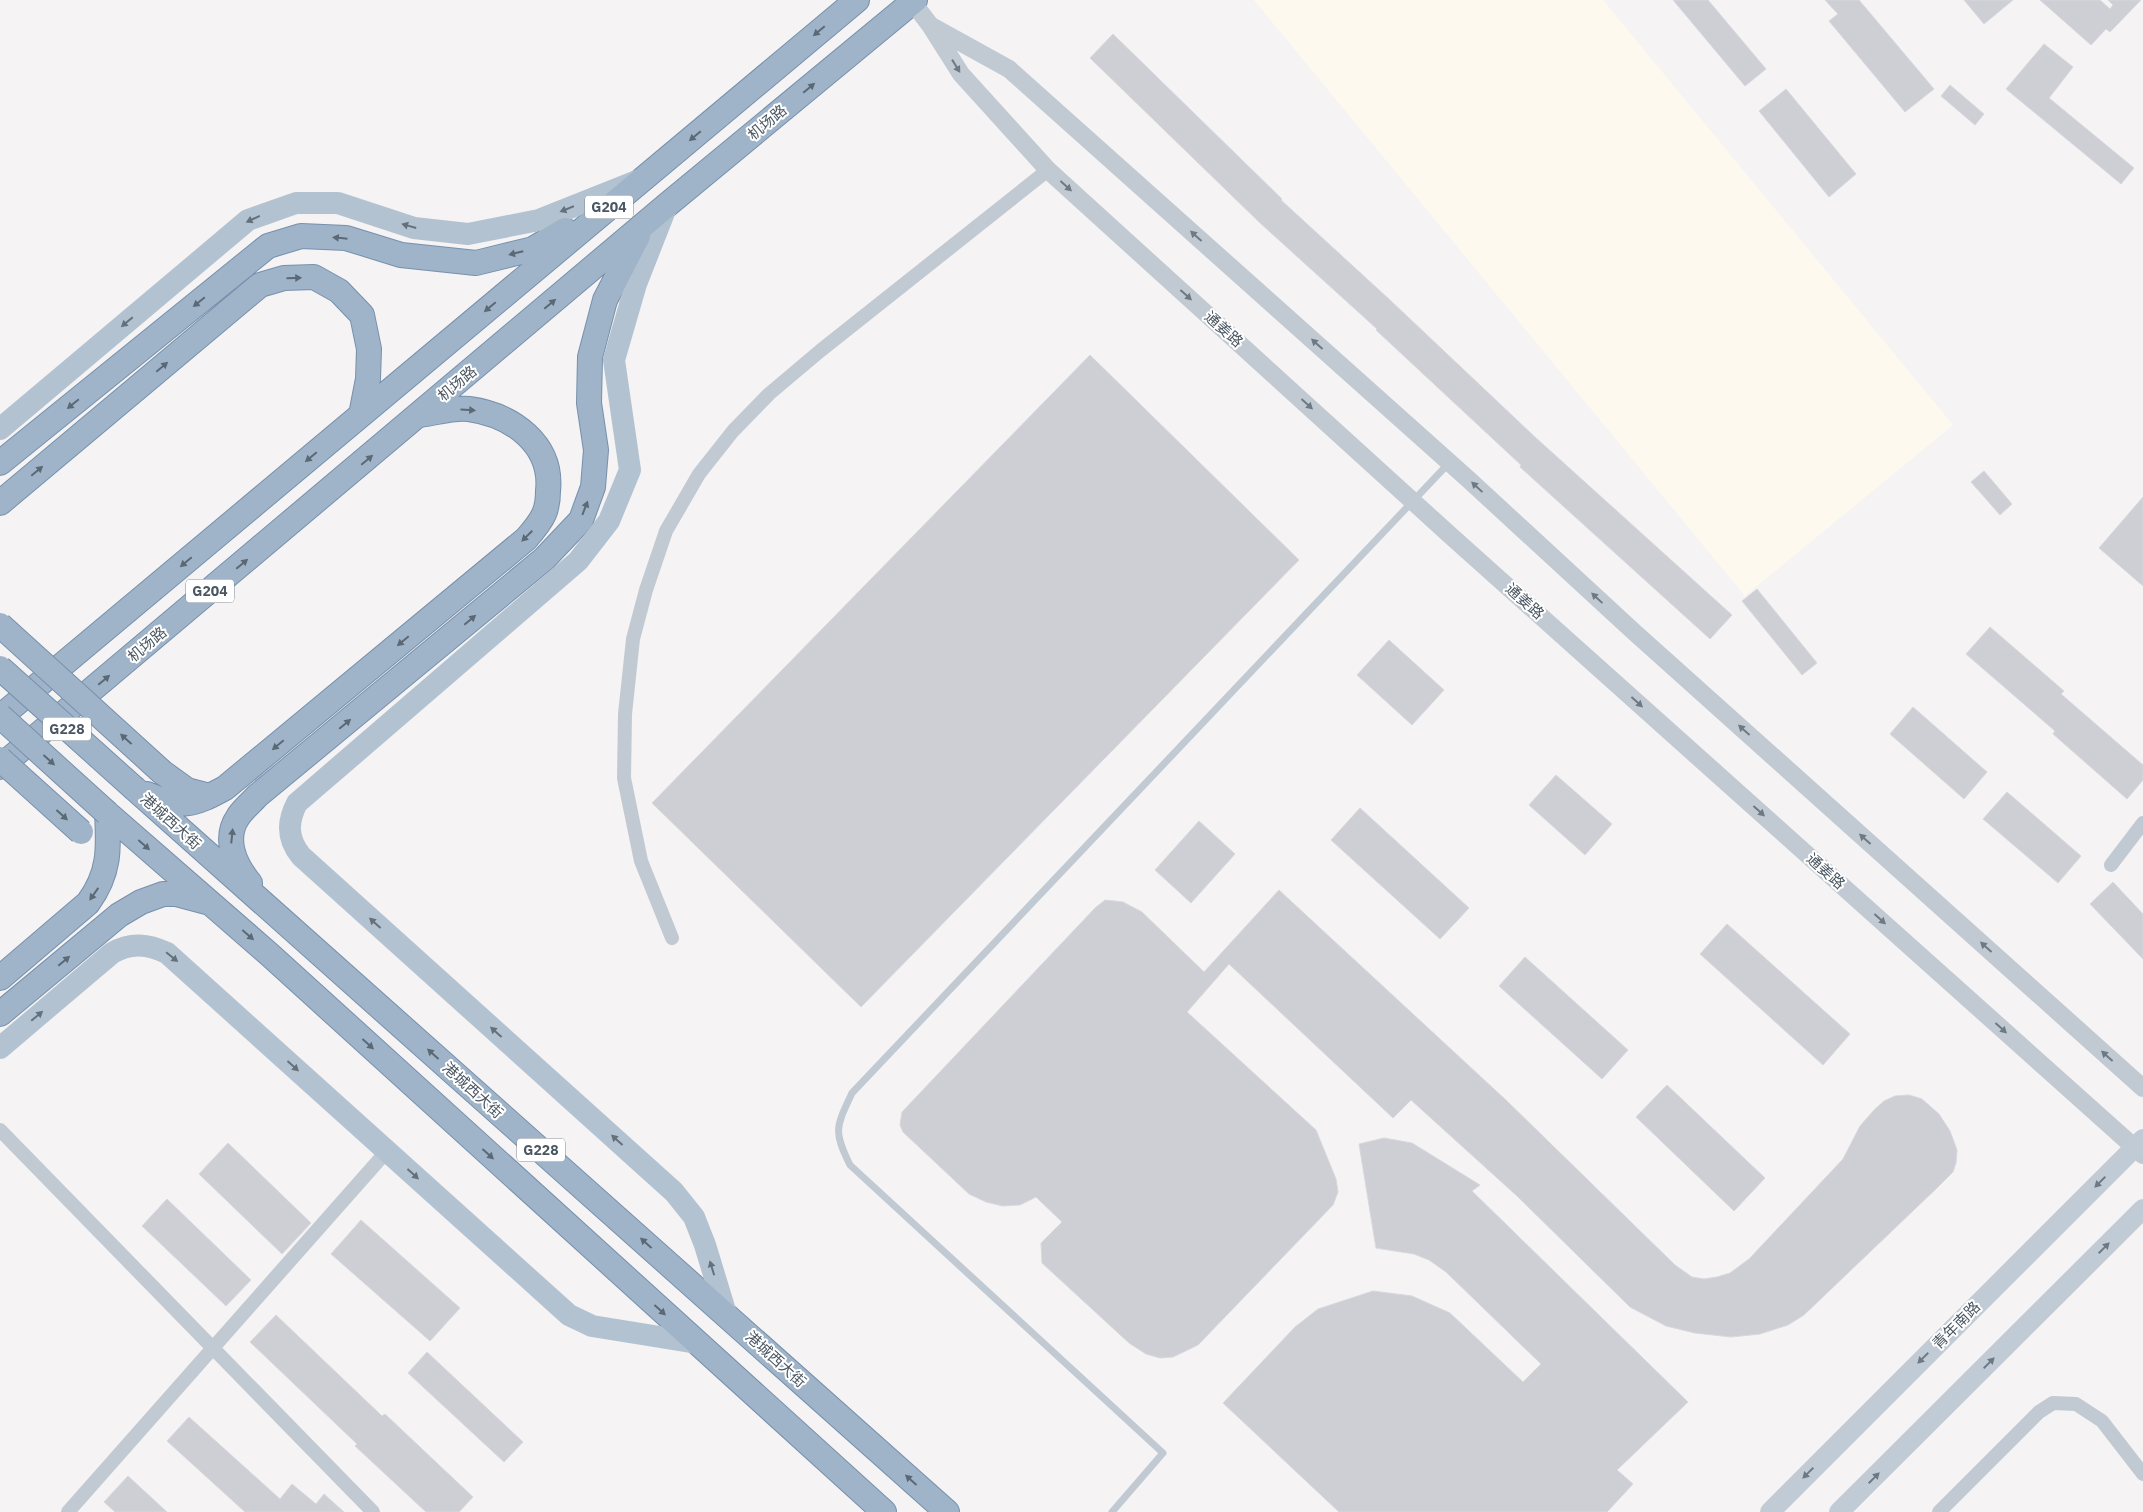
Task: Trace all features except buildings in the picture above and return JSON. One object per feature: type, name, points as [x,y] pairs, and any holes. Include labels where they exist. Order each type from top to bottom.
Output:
[{"type":"highway","name":"G204","points":[[0,716],[856,0]]},
{"type":"highway","name":"机场路","points":[[0,767],[667,205],[913,1]]},
{"type":"highway","points":[[0,463],[268,246],[301,236],[346,238],[402,255],[476,263],[532,249],[620,198]]},
{"type":"highway","points":[[295,932],[241,872],[234,858],[231,844],[232,830],[238,817],[257,796],[544,559],[580,520],[593,487],[596,450],[588,403],[590,357],[605,300],[645,224]]},
{"type":"highway","points":[[0,503],[260,285],[284,278],[314,277],[339,291],[362,315],[369,349],[368,379],[361,415]]},
{"type":"highway","points":[[134,790],[178,805],[210,796],[225,788],[526,538],[545,513],[549,481],[536,443],[521,428],[495,415],[468,408],[420,415]]},
{"type":"highway","points":[[0,625],[162,772],[187,790],[210,796]]},
{"type":"highway","name":"港城西大街","points":[[0,668],[134,790],[947,1512]]},
{"type":"highway","name":"G228","points":[[0,716],[107,813],[211,903],[884,1512]]},
{"type":"highway","points":[[0,759],[92,841],[107,866]]},
{"type":"highway","points":[[0,978],[88,903],[99,888],[107,866],[109,844],[107,813]]},
{"type":"highway","points":[[0,1014],[119,915],[141,902],[163,894],[176,894],[211,903]]},
{"type":"main road","points":[[0,429],[248,220],[296,203],[338,203],[414,228],[468,234],[539,220],[645,177]]},
{"type":"main road","points":[[667,205],[636,284],[614,360],[630,470],[609,521],[578,561],[297,803],[291,814],[289,830],[294,848],[301,856],[674,1192],[694,1217],[705,1245],[726,1314]]},
{"type":"main road","points":[[0,1048],[112,953],[136,944],[150,946],[167,953],[569,1315],[592,1326],[697,1343]]},
{"type":"main road","name":"青年南路","points":[[1770,1512],[2140,1147]]},
{"type":"main road","points":[[1839,1512],[2143,1210]]},
{"type":"street","name":"通姜路","points":[[913,1],[961,74],[1048,170],[1414,501],[2140,1147]]},
{"type":"street","name":"通姜路","points":[[930,25],[1009,69],[1450,462],[1632,631],[2143,1088]]},
{"type":"street","points":[[672,938],[641,861],[624,778],[624,714],[633,639],[646,590],[666,531],[699,474],[733,430],[769,394],[820,351],[1048,170]]},
{"type":"street","points":[[2111,865],[2143,823]]},
{"type":"street","points":[[0,1130],[373,1512]]},
{"type":"street","points":[[68,1512],[387,1151]]},
{"type":"street","points":[[1946,1510],[2040,1412],[2053,1403],[2076,1404],[2102,1421],[2143,1474]]},
{"type":"lane","points":[[1112,1512],[1163,1453],[850,1165],[838,1142],[839,1120],[852,1093],[1450,462]]},
{"type":"shaded area","points":[[1254,0],[1603,0],[1953,425],[1745,596]]}]
